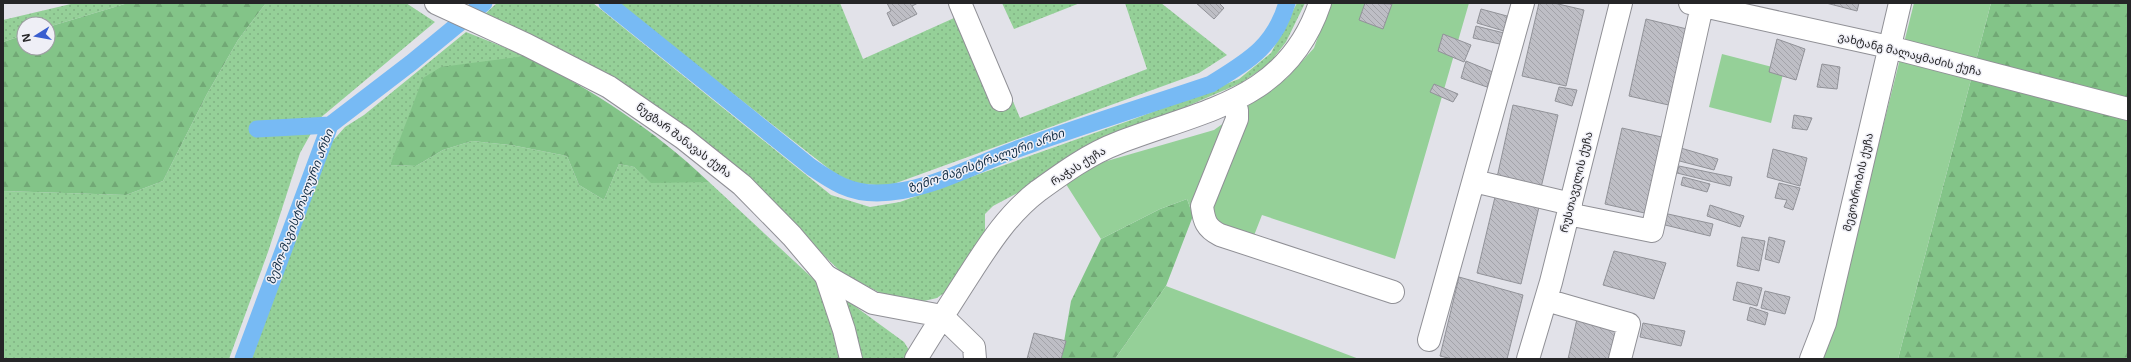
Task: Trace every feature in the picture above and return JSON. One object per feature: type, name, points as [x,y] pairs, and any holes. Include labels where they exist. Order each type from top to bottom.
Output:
[{"type":"street","points":[[960,3],[1002,100]]},
{"type":"street","name":"რაჭას ქუჩა","points":[[916,359],[942,316],[1002,225],[1036,193],[1088,157],[1117,143],[1219,108],[1249,93],[1276,73],[1298,48],[1316,14],[1320,3]]},
{"type":"street","points":[[1429,340],[1523,3]]},
{"type":"street","name":"რუსთაველის ქუჩა","points":[[1528,359],[1546,300],[1570,209],[1621,3]]},
{"type":"street","name":"მეგობრობის ქუჩა","points":[[1811,359],[1824,323],[1900,3]]},
{"type":"street","name":"ნუგზარ შანავას ქუჩა","points":[[440,5],[491,28],[609,87],[683,138],[742,185],[792,236],[826,276],[852,359]]},
{"type":"street","points":[[1474,181],[1652,231],[1703,5]]},
{"type":"street","name":"ვახტანგ მალაყმაძის ქუჩა","points":[[1703,5],[1889,47],[2128,109]]},
{"type":"street","points":[[1232,101],[1237,110],[1237,118],[1202,206],[1204,220],[1210,230],[1220,235],[1392,292]]},
{"type":"street","points":[[826,276],[873,303],[942,316],[974,347],[976,359]]},
{"type":"street","points":[[1546,300],[1629,324],[1620,359]]},
{"type":"green space","points":[[75,3],[128,3],[56,25],[56,16],[20,16]]},
{"type":"green space","points":[[128,3],[266,3],[238,40],[207,94],[163,181],[126,195],[3,191],[3,42],[16,38],[16,56],[56,56],[56,25]]},
{"type":"green space","points":[[266,3],[406,3],[435,22],[319,119],[300,153],[268,252],[229,359],[3,359],[3,191],[126,195],[163,181],[207,94],[238,40]]},
{"type":"green space","points":[[497,3],[593,3],[831,195],[870,207],[900,202],[1134,119],[1239,79],[1271,53],[1297,3],[1305,3],[1286,42],[1269,64],[1241,83],[1176,111],[1082,148],[1023,190],[993,206],[985,214],[985,237],[952,287],[937,298],[924,301],[890,298],[842,273],[734,168],[485,14]]},
{"type":"green space","points":[[617,3],[840,3],[863,59],[974,9],[1020,118],[1147,69],[1125,3],[1161,3],[1227,55],[1199,73],[888,186],[852,183],[838,176]]},
{"type":"green space","points":[[1002,3],[1080,3],[1014,29]]},
{"type":"green space","points":[[1330,3],[1469,3],[1395,259],[1262,215],[1253,238],[1193,216],[1187,199],[1160,209],[1101,239],[1064,181],[1093,165],[1214,130],[1287,78],[1314,48]]},
{"type":"green space","points":[[1914,3],[1991,3],[1898,359],[1820,359],[1832,330]]},
{"type":"green space","points":[[1991,3],[2128,3],[2128,359],[1898,359]]},
{"type":"green space","points":[[16,17],[16,38],[3,42],[3,20]]},
{"type":"green space","points":[[466,32],[526,56],[398,148],[390,165],[416,166],[443,150],[472,141],[511,145],[567,156],[579,185],[604,200],[619,164],[634,167],[651,182],[709,182],[822,287],[839,359],[250,359],[330,144],[345,127],[364,115]]},
{"type":"green space","points":[[1722,54],[1784,70],[1771,123],[1709,107]]},
{"type":"green space","points":[[526,56],[599,97],[622,112],[667,145],[709,182],[651,183],[634,167],[619,164],[604,200],[579,185],[567,156],[511,145],[472,141],[443,150],[416,166],[390,165],[423,78],[441,67]]},
{"type":"green space","points":[[1187,199],[1193,216],[1166,286],[1115,359],[1061,359],[1071,301],[1101,239],[1160,209]]},
{"type":"green space","points":[[1166,286],[1359,359],[1115,359]]},
{"type":"green space","points":[[845,299],[904,342],[909,350],[907,359],[862,359],[852,319],[842,302]]},
{"type":"building","points":[[887,3],[918,3],[912,6],[917,14],[893,26],[887,13],[891,11]]},
{"type":"building","points":[[1196,3],[1219,3],[1224,8],[1214,19]]},
{"type":"building","points":[[1365,3],[1392,4],[1383,29],[1359,20]]},
{"type":"building","points":[[1539,3],[1554,3],[1584,10],[1566,86],[1522,76]]},
{"type":"building","points":[[1826,3],[1859,3],[1857,11]]},
{"type":"building","points":[[1481,9],[1507,16],[1504,31],[1477,23]]},
{"type":"building","points":[[1646,19],[1691,30],[1673,106],[1629,96]]},
{"type":"building","points":[[1476,26],[1508,34],[1504,45],[1473,38]]},
{"type":"building","points":[[1443,34],[1471,45],[1464,62],[1438,51]]},
{"type":"building","points":[[1777,39],[1805,49],[1796,80],[1769,72]]},
{"type":"building","points":[[1466,61],[1493,72],[1487,87],[1461,78]]},
{"type":"building","points":[[1822,64],[1840,67],[1837,89],[1817,87]]},
{"type":"building","points":[[1434,84],[1458,94],[1453,102],[1430,92]]},
{"type":"building","points":[[1559,87],[1577,90],[1572,106],[1555,101]]},
{"type":"building","points":[[1513,105],[1558,115],[1540,192],[1496,182]]},
{"type":"building","points":[[1794,115],[1812,118],[1807,130],[1792,128]]},
{"type":"building","points":[[1622,128],[1666,138],[1649,214],[1605,204]]},
{"type":"building","points":[[1674,146],[1718,159],[1714,170],[1672,159]]},
{"type":"building","points":[[1773,149],[1807,158],[1800,186],[1767,177]]},
{"type":"building","points":[[1679,166],[1732,177],[1730,186],[1677,173]]},
{"type":"building","points":[[1683,177],[1710,184],[1707,192],[1681,185]]},
{"type":"building","points":[[1779,183],[1800,188],[1793,210],[1784,207],[1787,200],[1775,198]]},
{"type":"building","points":[[1495,197],[1539,207],[1521,284],[1477,273]]},
{"type":"building","points":[[1710,205],[1744,216],[1740,227],[1707,216]]},
{"type":"building","points":[[1659,212],[1713,224],[1710,236],[1657,223]]},
{"type":"building","points":[[1742,237],[1765,241],[1759,271],[1737,266]]},
{"type":"building","points":[[1769,237],[1785,241],[1779,263],[1765,259]]},
{"type":"building","points":[[1614,251],[1666,263],[1654,299],[1603,285]]},
{"type":"building","points":[[1459,277],[1523,295],[1507,359],[1452,359],[1440,356]]},
{"type":"building","points":[[1737,282],[1762,288],[1757,306],[1733,300]]},
{"type":"building","points":[[1765,291],[1790,297],[1785,314],[1761,308]]},
{"type":"building","points":[[1750,307],[1768,313],[1765,325],[1747,320]]},
{"type":"building","points":[[1577,319],[1621,329],[1614,359],[1568,359]]},
{"type":"building","points":[[1643,323],[1685,331],[1681,346],[1640,337]]},
{"type":"building","points":[[1034,333],[1066,341],[1061,359],[1027,359]]},
{"type":"waterway","name":"ზემო-მაგისტრალური არხი","points":[[243,359],[330,125],[411,63],[484,3]]},
{"type":"waterway","name":"ზემო-მაგისტრალური არხი","points":[[607,3],[811,167],[842,186],[858,191],[877,193],[913,189],[930,184],[1039,141],[1211,84],[1248,60],[1267,42],[1282,18],[1287,3]]},
{"type":"waterway","points":[[257,129],[330,125]]}]
